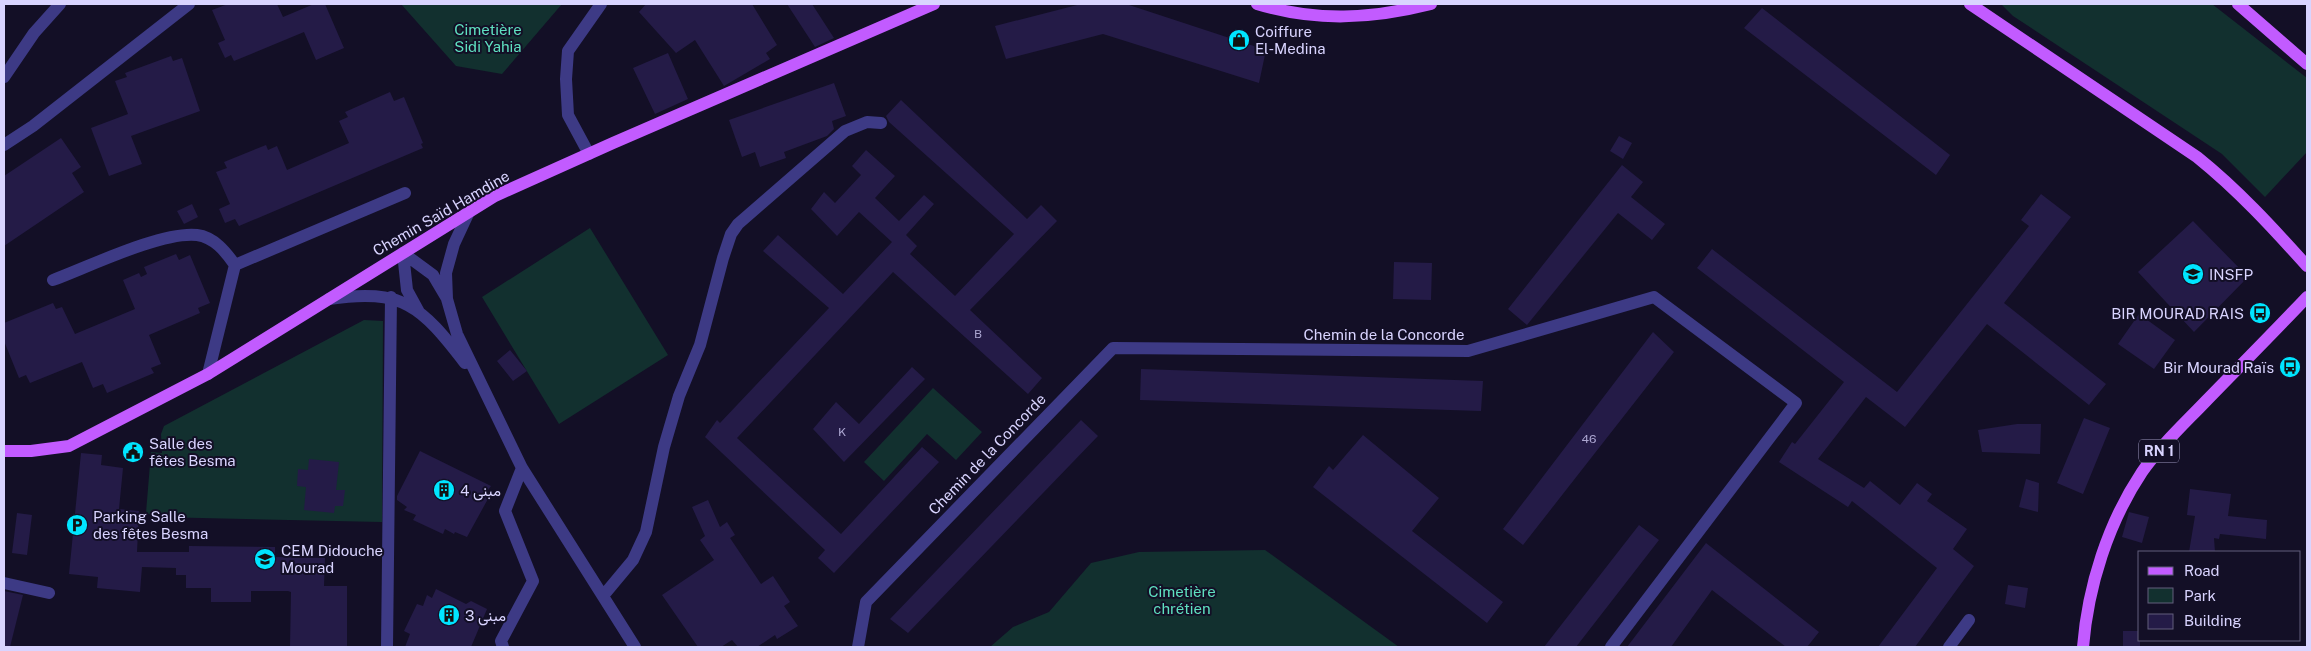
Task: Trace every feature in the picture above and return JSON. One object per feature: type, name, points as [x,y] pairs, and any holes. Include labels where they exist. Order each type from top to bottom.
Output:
[{"type":"main road","name":"Chemin Saïd Hamdine","points":[[4,451],[31,451],[69,446],[208,374],[495,196],[934,4]]},
{"type":"main road","points":[[1257,4],[1307,15],[1336,17],[1374,16],[1431,4]]},
{"type":"main road","points":[[1970,4],[2197,157],[2236,189],[2307,266]]},
{"type":"main road","points":[[2238,4],[2307,62]]},
{"type":"main road","name":"RN 1","points":[[2083,647],[2090,595],[2104,548],[2120,511],[2142,472],[2164,444],[2307,297]]},
{"type":"street","points":[[4,77],[34,33],[60,4]]},
{"type":"street","points":[[4,145],[33,126],[189,4]]},
{"type":"street","points":[[589,154],[568,115],[566,79],[568,51],[601,4]]},
{"type":"street","points":[[603,596],[634,560],[646,532],[664,447],[679,396],[700,345],[731,234],[738,224],[845,130],[867,122],[880,123]]},
{"type":"street","points":[[235,265],[404,193]]},
{"type":"street","points":[[468,214],[448,260],[446,273],[448,299],[457,334],[522,468],[635,647]]},
{"type":"street","points":[[53,280],[166,237],[198,235],[223,248],[235,265],[208,374]]},
{"type":"street","points":[[403,253],[433,276],[448,299]]},
{"type":"street","points":[[403,253],[406,290],[419,312]]},
{"type":"street","points":[[328,299],[352,296],[391,298],[419,312],[439,330],[480,382]]},
{"type":"street","name":"Chemin de la Concorde","points":[[858,647],[866,602],[1113,348],[1468,351],[1654,297],[1796,403],[1611,647]]},
{"type":"street","points":[[387,647],[391,298]]},
{"type":"street","points":[[504,647],[501,641],[533,581],[505,511],[522,468]]},
{"type":"street","points":[[4,583],[49,593]]},
{"type":"street","points":[[1949,647],[1968,620]]},
{"type":"green space","name":"Cimetière Sidi Yahia","points":[[401,4],[562,4],[502,74],[456,66]]},
{"type":"green space","points":[[2001,4],[2212,4],[2307,78],[2307,152],[2265,197],[2222,154],[2013,16]]},
{"type":"green space","points":[[590,228],[668,355],[559,424],[482,297]]},
{"type":"green space","points":[[364,320],[383,321],[382,522],[157,517],[146,513],[151,452],[162,453],[161,434],[164,426]]},
{"type":"green space","points":[[933,388],[982,432],[956,460],[927,434],[884,481],[864,462]]},
{"type":"green space","name":"Cimetière chrétien","points":[[1265,550],[1399,647],[990,647],[1013,627],[1049,612],[1091,563],[1139,552]]},
{"type":"building","points":[[228,4],[277,4],[283,17],[314,4],[325,4],[344,48],[316,60],[304,32],[234,61],[231,55],[225,58],[218,43],[225,40],[212,10]]},
{"type":"building","points":[[646,4],[752,4],[777,45],[766,53],[770,59],[724,86],[695,40],[676,53],[639,12]]},
{"type":"building","points":[[787,4],[812,4],[834,38],[815,47]]},
{"type":"building","points":[[1081,4],[1126,4],[1266,50],[1259,83],[1103,34],[1006,59],[995,26]]},
{"type":"building","points":[[1762,8],[1950,155],[1936,175],[1744,28]]},
{"type":"building","points":[[668,53],[688,99],[655,114],[633,68]]},
{"type":"building","points":[[171,56],[173,61],[182,58],[200,111],[131,136],[142,164],[109,176],[91,128],[128,114],[115,81],[127,77],[125,73]]},
{"type":"building","points":[[834,83],[846,116],[832,121],[834,129],[827,136],[784,152],[786,158],[760,167],[755,152],[742,157],[729,120]]},
{"type":"building","points":[[390,92],[394,101],[404,97],[423,143],[421,144],[423,148],[239,226],[235,219],[225,223],[219,209],[230,204],[216,172],[227,168],[224,162],[266,145],[268,150],[277,146],[287,170],[349,143],[339,121],[348,117],[345,112]]},
{"type":"building","points":[[901,100],[1027,219],[1041,205],[1057,221],[970,310],[1042,378],[1028,394],[893,272],[737,438],[841,534],[922,447],[939,462],[834,573],[818,558],[825,550],[705,437],[717,420],[720,423],[829,308],[763,251],[778,235],[843,294],[892,242],[859,212],[837,236],[811,209],[824,192],[835,203],[861,175],[852,166],[866,150],[895,176],[875,198],[899,221],[924,195],[934,204],[906,235],[917,246],[910,254],[955,296],[1014,234],[889,122],[886,116]]},
{"type":"building","points":[[1619,136],[1632,143],[1623,159],[1610,151]]},
{"type":"building","points":[[61,138],[81,167],[72,173],[84,192],[4,246],[4,176]]},
{"type":"building","points":[[1622,165],[1643,182],[1631,197],[1665,224],[1652,240],[1618,213],[1527,325],[1508,309]]},
{"type":"building","points":[[2041,194],[2071,217],[2004,303],[2106,384],[2089,405],[1987,324],[1905,427],[1866,397],[1818,459],[1864,488],[1870,481],[1900,505],[1917,483],[1932,494],[1927,501],[1967,529],[1953,549],[1974,566],[1915,647],[1878,647],[1937,568],[1852,501],[1848,507],[1779,462],[1792,442],[1795,444],[1844,382],[1697,268],[1712,249],[1897,392],[2029,226],[2021,220]]},
{"type":"building","points":[[192,204],[198,217],[184,224],[177,211]]},
{"type":"building","name":"INSFP","points":[[2193,221],[2248,277],[2194,332],[2138,272]]},
{"type":"building","points":[[176,254],[179,260],[190,255],[210,303],[198,308],[200,313],[149,335],[161,364],[151,368],[154,373],[107,393],[103,384],[93,388],[82,362],[30,383],[26,375],[19,378],[4,341],[4,323],[53,303],[56,309],[62,307],[75,334],[135,309],[123,280],[139,273],[141,277],[147,274],[144,267]]},
{"type":"building","points":[[1394,262],[1432,263],[1431,300],[1393,299]]},
{"type":"building","points":[[2139,314],[2175,340],[2154,369],[2118,344]]},
{"type":"building","points":[[1653,332],[1674,352],[1523,545],[1503,529]]},
{"type":"building","points":[[510,350],[527,371],[513,381],[497,361]]},
{"type":"building","points":[[912,367],[925,379],[844,462],[813,429],[836,402],[859,424]]},
{"type":"building","points":[[1141,369],[1483,381],[1481,411],[1140,400]]},
{"type":"building","points":[[2084,418],[2110,428],[2083,494],[2057,483]]},
{"type":"building","points":[[1081,420],[1098,436],[908,633],[890,619]]},
{"type":"building","points":[[2017,424],[2041,424],[2040,454],[1982,452],[1978,430]]},
{"type":"building","points":[[1363,435],[1439,498],[1412,531],[1503,602],[1487,623],[1313,487],[1329,466],[1333,470]]},
{"type":"building","name":"مبنى 4","points":[[420,451],[491,486],[485,494],[489,497],[467,537],[455,532],[454,534],[445,529],[443,534],[413,520],[416,515],[404,510],[407,507],[397,500],[397,496]]},
{"type":"building","points":[[81,453],[102,455],[101,465],[123,468],[119,509],[139,511],[137,552],[189,552],[189,546],[275,547],[275,557],[325,558],[324,586],[347,586],[347,647],[290,647],[291,592],[288,591],[251,591],[251,602],[211,602],[211,588],[186,588],[186,575],[176,575],[176,568],[142,567],[140,592],[97,588],[98,577],[69,574]]},
{"type":"building","points":[[309,459],[339,462],[336,490],[345,490],[343,506],[335,506],[334,513],[304,510],[306,487],[297,486],[298,469],[308,470]]},
{"type":"building","points":[[2026,479],[2039,483],[2038,512],[2019,507]]},
{"type":"building","points":[[2190,489],[2231,494],[2228,516],[2267,520],[2266,539],[2220,534],[2219,539],[2214,538],[2215,551],[2189,551],[2195,516],[2187,515]]},
{"type":"building","points":[[708,500],[720,527],[727,522],[735,535],[730,538],[761,584],[773,576],[790,602],[784,606],[798,626],[777,639],[775,635],[757,647],[738,647],[732,640],[721,647],[698,647],[662,595],[714,560],[700,540],[705,536],[692,507]]},
{"type":"building","points":[[2129,512],[2149,517],[2142,543],[2122,537]]},
{"type":"building","points":[[17,513],[32,515],[27,555],[12,553]]},
{"type":"building","points":[[1639,525],[1659,540],[1576,647],[1544,647]]},
{"type":"building","points":[[1706,543],[1819,632],[1807,647],[1786,647],[1712,590],[1671,647],[1627,647]]},
{"type":"building","points":[[2008,585],[2028,588],[2025,608],[2005,604]]},
{"type":"building","name":"مبنى 3","points":[[436,589],[466,604],[471,601],[487,609],[471,647],[405,647],[410,634],[404,631],[417,604],[423,606],[427,595],[432,598]]},
{"type":"building","points":[[4,591],[23,595],[10,647],[4,647]]},
{"type":"building","points":[[2123,631],[2138,631],[2140,647],[2123,647]]},
{"type":"place","name":"Coiffure El-Medina","points":[[1239,40]]},
{"type":"place","name":"INSFP","points":[[2193,274]]},
{"type":"place","name":"BIR MOURAD RAIS","points":[[2260,313]]},
{"type":"place","name":"Bir Mourad Raïs","points":[[2290,367]]},
{"type":"place","name":"Salle des fêtes Besma","points":[[133,452]]},
{"type":"place","name":"مبنى 4","points":[[444,490]]},
{"type":"place","name":"Parking Salle des fêtes Besma","points":[[77,525]]},
{"type":"place","name":"CEM Didouche Mourad","points":[[265,559]]},
{"type":"place","name":"مبنى 3","points":[[449,615]]}]
